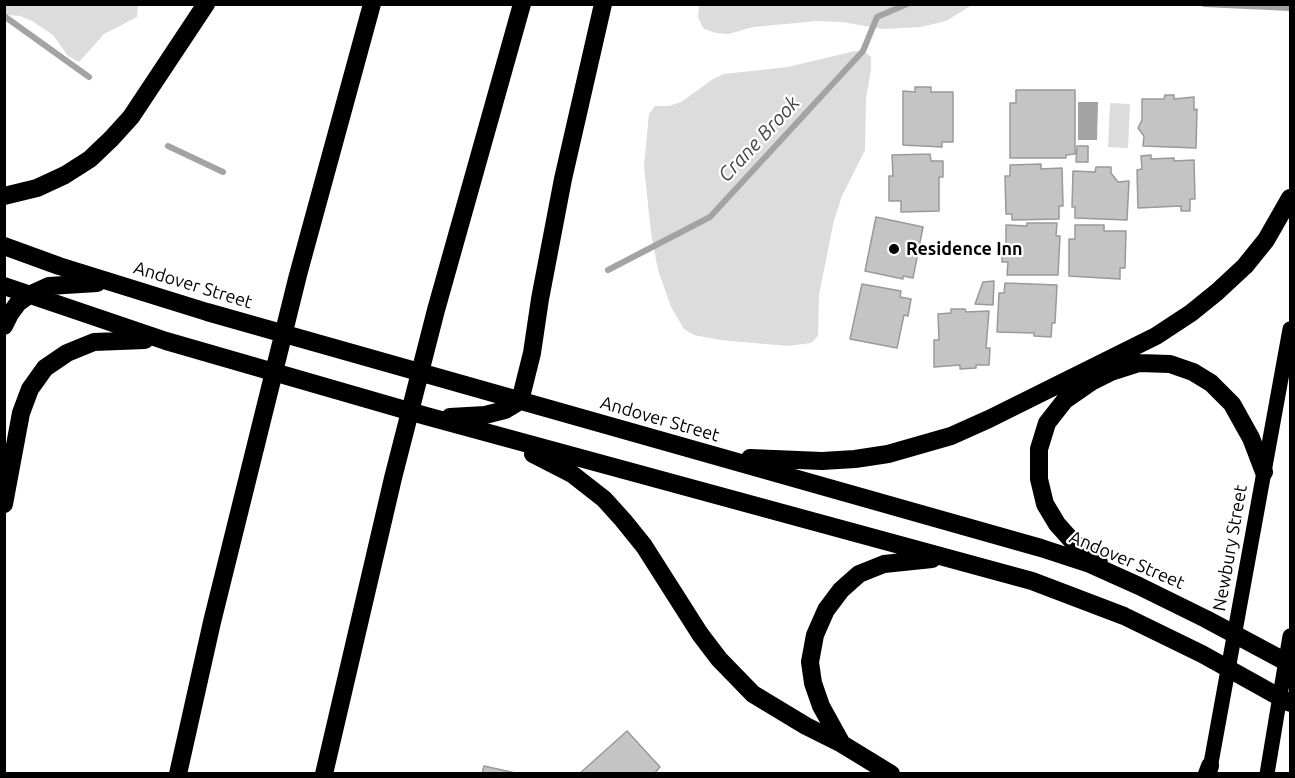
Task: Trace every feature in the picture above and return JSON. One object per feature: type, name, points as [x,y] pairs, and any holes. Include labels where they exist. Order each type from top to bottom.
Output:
[{"type":"highway","points":[[4,196],[37,188],[65,175],[90,159],[111,140],[130,117],[206,4]]},
{"type":"highway","points":[[178,774],[257,437],[298,275],[372,4]]},
{"type":"highway","points":[[324,774],[393,478],[436,310],[522,4]]},
{"type":"highway","points":[[426,416],[461,418],[485,415],[505,410],[520,401],[532,352],[563,179],[603,4]]},
{"type":"highway","points":[[686,449],[745,458],[822,461],[888,454],[951,435],[989,419],[1156,336],[1191,313],[1245,266],[1266,240],[1290,198]]},
{"type":"highway","name":"Andover Street","points":[[4,246],[207,312],[1041,548],[1090,564],[1139,586],[1290,664]]},
{"type":"highway","points":[[4,326],[10,314],[28,295],[49,286],[111,282]]},
{"type":"highway","points":[[4,286],[166,341],[426,416],[1032,581],[1124,616],[1202,654],[1290,703]]},
{"type":"highway","points":[[4,504],[21,413],[30,389],[45,369],[67,353],[94,342],[127,339],[166,341]]},
{"type":"highway","points":[[1139,586],[1096,561],[1074,543],[1057,524],[1045,504],[1039,479],[1040,449],[1047,423],[1065,400],[1091,382],[1127,366],[1155,363],[1181,367],[1211,383],[1232,404],[1251,438],[1264,472]]},
{"type":"highway","points":[[493,435],[572,474],[604,499],[644,546],[700,634],[753,694],[891,774]]},
{"type":"highway","points":[[842,744],[821,706],[813,682],[810,662],[815,635],[826,610],[841,590],[859,574],[905,560],[951,558]]},
{"type":"main road","name":"Newbury Street","points":[[1209,771],[1290,329]]},
{"type":"main road","points":[[1267,774],[1290,636]]},
{"type":"shaded area","points":[[138,4],[137,17],[104,34],[79,62],[68,56],[53,35],[32,21],[20,16],[5,15],[4,5]]},
{"type":"shaded area","points":[[699,4],[972,5],[946,21],[921,27],[883,29],[842,22],[817,21],[753,27],[729,34],[704,29],[698,18]]},
{"type":"shaded area","points":[[855,51],[865,52],[871,57],[866,99],[865,150],[842,196],[834,220],[819,295],[818,336],[811,343],[788,346],[720,340],[694,335],[684,329],[671,307],[658,270],[651,233],[644,166],[649,114],[655,106],[669,106],[681,102],[713,79],[724,74],[788,67]]},
{"type":"shaded area","points":[[1078,102],[1098,102],[1097,140],[1078,140]]},
{"type":"shaded area","points":[[1110,103],[1130,104],[1128,148],[1108,147]]},
{"type":"building","points":[[915,87],[931,87],[931,92],[953,92],[953,142],[942,142],[942,147],[903,145],[903,91],[915,92]]},
{"type":"building","points":[[1016,90],[1075,90],[1075,154],[1066,155],[1066,158],[1010,158],[1010,103],[1016,103]]},
{"type":"building","points":[[1165,95],[1174,95],[1174,99],[1194,97],[1194,110],[1197,109],[1196,148],[1143,146],[1144,136],[1138,128],[1142,120],[1142,99],[1164,99]]},
{"type":"building","points":[[1077,146],[1088,146],[1088,162],[1076,162]]},
{"type":"building","points":[[930,154],[931,161],[943,161],[943,177],[939,177],[939,211],[901,212],[901,201],[889,201],[889,176],[893,176],[892,155]]},
{"type":"building","points":[[1151,155],[1151,159],[1194,160],[1195,199],[1190,199],[1190,211],[1181,211],[1181,206],[1138,208],[1137,170],[1142,169],[1141,156]]},
{"type":"building","points":[[1041,164],[1041,169],[1062,168],[1063,206],[1059,206],[1059,219],[1012,220],[1012,214],[1006,214],[1005,176],[1010,176],[1010,165]]},
{"type":"building","points":[[1096,167],[1111,167],[1111,173],[1118,182],[1129,181],[1127,220],[1075,218],[1075,207],[1072,207],[1073,171],[1095,172]]},
{"type":"building","points":[[876,217],[923,227],[913,278],[903,276],[903,279],[865,271]]},
{"type":"building","points":[[1027,223],[1057,223],[1056,236],[1060,236],[1058,275],[1007,275],[1008,262],[1002,262],[1002,248],[1006,247],[1006,225],[1027,226]]},
{"type":"building","points":[[1075,225],[1104,225],[1104,231],[1126,231],[1125,268],[1120,268],[1120,279],[1069,276],[1069,239],[1075,239]]},
{"type":"building","points":[[994,281],[993,305],[975,304],[983,282]]},
{"type":"building","points":[[1005,283],[1057,285],[1055,323],[1052,323],[1051,337],[1034,336],[1034,333],[997,332],[999,293],[1004,293]]},
{"type":"building","points":[[862,284],[901,291],[900,297],[911,299],[908,316],[904,315],[897,348],[850,339]]},
{"type":"building","points":[[951,309],[965,309],[966,312],[989,311],[986,348],[990,348],[989,365],[960,369],[960,365],[934,367],[934,340],[939,340],[938,314],[951,313]]},
{"type":"building","points":[[627,731],[660,767],[654,774],[579,774]]},
{"type":"building","points":[[484,766],[520,774],[482,774]]},
{"type":"waterway","name":"Crane Brook","points":[[608,270],[710,217],[863,51],[877,17],[907,4]]},
{"type":"waterway","name":"Crane Brook","points":[[1204,4],[1290,8]]},
{"type":"waterway","name":"Crane Brook","points":[[4,16],[89,77]]},
{"type":"waterway","name":"Crane Brook","points":[[168,146],[223,172]]},
{"type":"place","name":"Residence Inn","points":[[894,249]]}]
